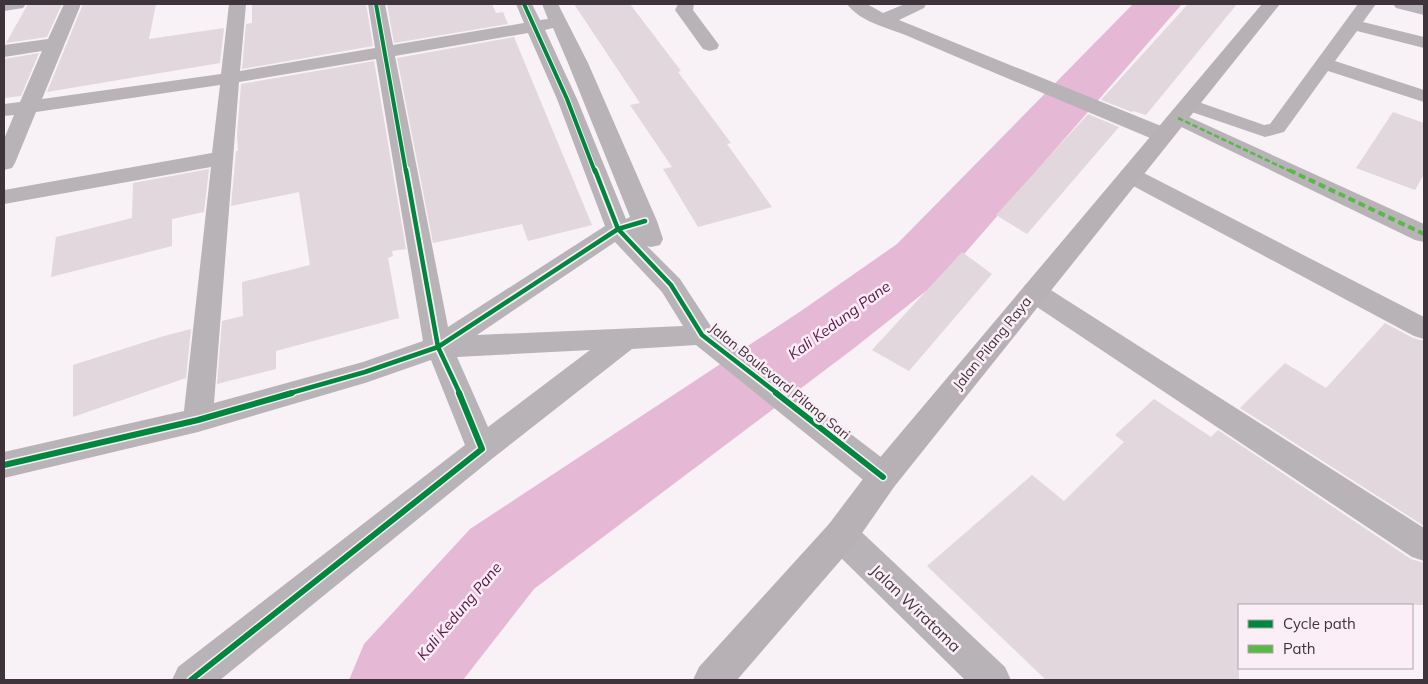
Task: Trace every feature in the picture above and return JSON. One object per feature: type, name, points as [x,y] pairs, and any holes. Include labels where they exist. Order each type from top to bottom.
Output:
[{"type":"highway","name":"Jalan Pilang Raya","points":[[712,680],[841,535],[883,477],[1271,4]]},
{"type":"street","points":[[4,6],[17,4]]},
{"type":"street","points":[[4,163],[72,4]]},
{"type":"street","points":[[198,420],[237,4]]},
{"type":"street","points":[[376,4],[438,347],[450,371],[482,449]]},
{"type":"street","name":"Jalan Boulevard Pilang Sari","points":[[524,4],[567,99],[618,229],[628,244],[660,272],[692,315],[709,342],[883,477]]},
{"type":"street","points":[[686,4],[684,10],[710,45]]},
{"type":"street","points":[[856,4],[891,16],[958,53],[1098,108],[1266,130],[1273,130],[1279,126],[1367,4]]},
{"type":"street","points":[[891,16],[918,4]]},
{"type":"street","points":[[1402,4],[1424,10]]},
{"type":"street","points":[[4,110],[231,78],[534,26],[555,13]]},
{"type":"street","name":"Jalan Boulevard Pilang Sari","points":[[555,13],[645,221],[660,272]]},
{"type":"street","points":[[1352,24],[1424,43]]},
{"type":"street","points":[[4,51],[54,44]]},
{"type":"street","points":[[1329,57],[1377,81],[1424,96]]},
{"type":"street","points":[[1177,119],[1424,234]]},
{"type":"street","points":[[4,197],[222,158]]},
{"type":"street","points":[[1130,175],[1424,329]]},
{"type":"street","points":[[4,465],[198,420],[365,372],[438,347],[618,229],[645,221]]},
{"type":"street","points":[[1034,292],[1424,546]]},
{"type":"street","points":[[438,347],[624,338],[709,342]]},
{"type":"street","points":[[191,680],[624,338]]},
{"type":"street","name":"Jalan Wiratama","points":[[841,535],[992,680]]},
{"type":"building","points":[[28,4],[62,4],[47,37],[6,43]]},
{"type":"building","points":[[83,4],[156,4],[149,39],[224,28],[220,63],[47,92]]},
{"type":"building","points":[[252,4],[366,4],[373,46],[242,69],[246,24],[252,23]]},
{"type":"building","points":[[387,4],[492,4],[496,13],[503,12],[508,24],[394,43]]},
{"type":"building","points":[[574,4],[630,4],[681,71],[678,72],[731,143],[727,144],[772,207],[698,227],[663,169],[672,167],[630,105],[640,103]]},
{"type":"building","points":[[1188,4],[1237,4],[1146,115],[1132,112],[1101,100]]},
{"type":"building","points":[[514,37],[592,225],[528,241],[522,224],[433,243],[397,58]]},
{"type":"building","points":[[39,53],[21,96],[4,98],[4,59]]},
{"type":"building","points":[[374,61],[406,249],[392,251],[393,256],[388,258],[399,318],[276,351],[276,369],[217,384],[222,321],[243,316],[242,282],[310,265],[299,192],[231,206],[236,151],[238,151],[237,135],[241,84]]},
{"type":"building","points":[[1393,112],[1424,123],[1424,174],[1415,190],[1356,168]]},
{"type":"building","points":[[1088,114],[1119,127],[1027,234],[996,215]]},
{"type":"building","points":[[209,169],[204,212],[172,219],[172,246],[51,277],[56,237],[132,218],[133,183]]},
{"type":"building","points":[[962,252],[992,274],[909,371],[872,350]]},
{"type":"building","points":[[1385,323],[1413,338],[1424,341],[1424,526],[1240,408],[1285,363],[1326,388]]},
{"type":"building","points":[[191,329],[186,378],[73,417],[73,365]]},
{"type":"building","points":[[1154,399],[1211,437],[1218,430],[1411,559],[1424,563],[1424,605],[1238,604],[1239,680],[1046,680],[927,566],[1032,475],[1064,501],[1124,442],[1115,435]]},
{"type":"waterway","name":"Kali Kedung Pane","points":[[400,680],[502,559],[827,330],[921,260],[1159,4]]},
{"type":"marked path","points":[[1178,118],[1424,234]]},
{"type":"cycle path","points":[[191,680],[482,449],[450,371],[438,347],[376,4]]},
{"type":"cycle path","points":[[524,4],[567,99],[618,229],[632,246],[671,285],[702,335],[883,477]]},
{"type":"cycle path","points":[[4,465],[198,420],[365,372],[438,347],[618,229],[645,221]]}]
